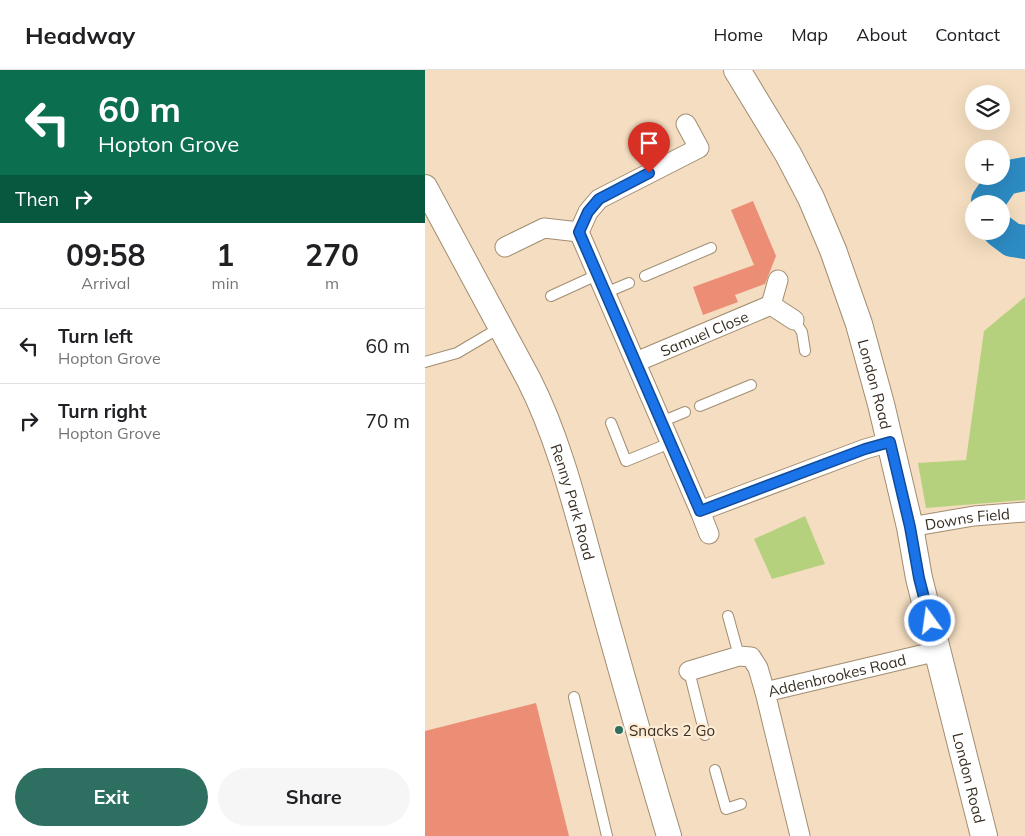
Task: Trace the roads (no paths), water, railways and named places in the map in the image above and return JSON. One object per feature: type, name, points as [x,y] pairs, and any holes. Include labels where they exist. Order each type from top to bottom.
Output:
[{"type":"main road","name":"London Road","points":[[737,70],[788,154],[822,222],[859,324],[890,442],[910,527],[919,578],[984,836]]},
{"type":"street","points":[[686,124],[699,148],[599,199],[588,212],[579,232],[709,534]]},
{"type":"street","name":"Renny Park Road","points":[[425,187],[540,402],[556,444],[669,836]]},
{"type":"street","points":[[505,247],[544,228],[579,232]]},
{"type":"street","points":[[778,280],[771,305],[794,320]]},
{"type":"street","name":"Samuel Close","points":[[636,362],[771,305]]},
{"type":"street","points":[[700,511],[849,454],[890,442]]},
{"type":"street","name":"Downs Field","points":[[910,527],[974,516],[1025,512]]},
{"type":"street","name":"Addenbrookes Road","points":[[800,836],[784,794],[765,692],[938,651]]},
{"type":"street","points":[[689,671],[739,656],[751,657],[759,668],[765,692]]},
{"type":"lane","points":[[645,276],[711,248]]},
{"type":"lane","points":[[551,296],[597,275]]},
{"type":"lane","points":[[605,293],[629,283]]},
{"type":"lane","points":[[794,320],[802,332],[805,351]]},
{"type":"lane","points":[[425,362],[457,353],[501,327]]},
{"type":"lane","points":[[700,406],[751,385]]},
{"type":"lane","points":[[661,422],[685,412]]},
{"type":"lane","points":[[611,423],[626,461],[670,443]]},
{"type":"lane","points":[[728,616],[739,656]]},
{"type":"lane","points":[[689,671],[705,735]]},
{"type":"lane","points":[[574,697],[607,836]]},
{"type":"lane","points":[[715,770],[726,809],[741,804]]},
{"type":"waterway","points":[[992,195],[1004,178],[1025,174]]},
{"type":"waterway","points":[[1010,238],[1025,242]]},
{"type":"place","name":"Snacks 2 Go","points":[[619,730]]}]
